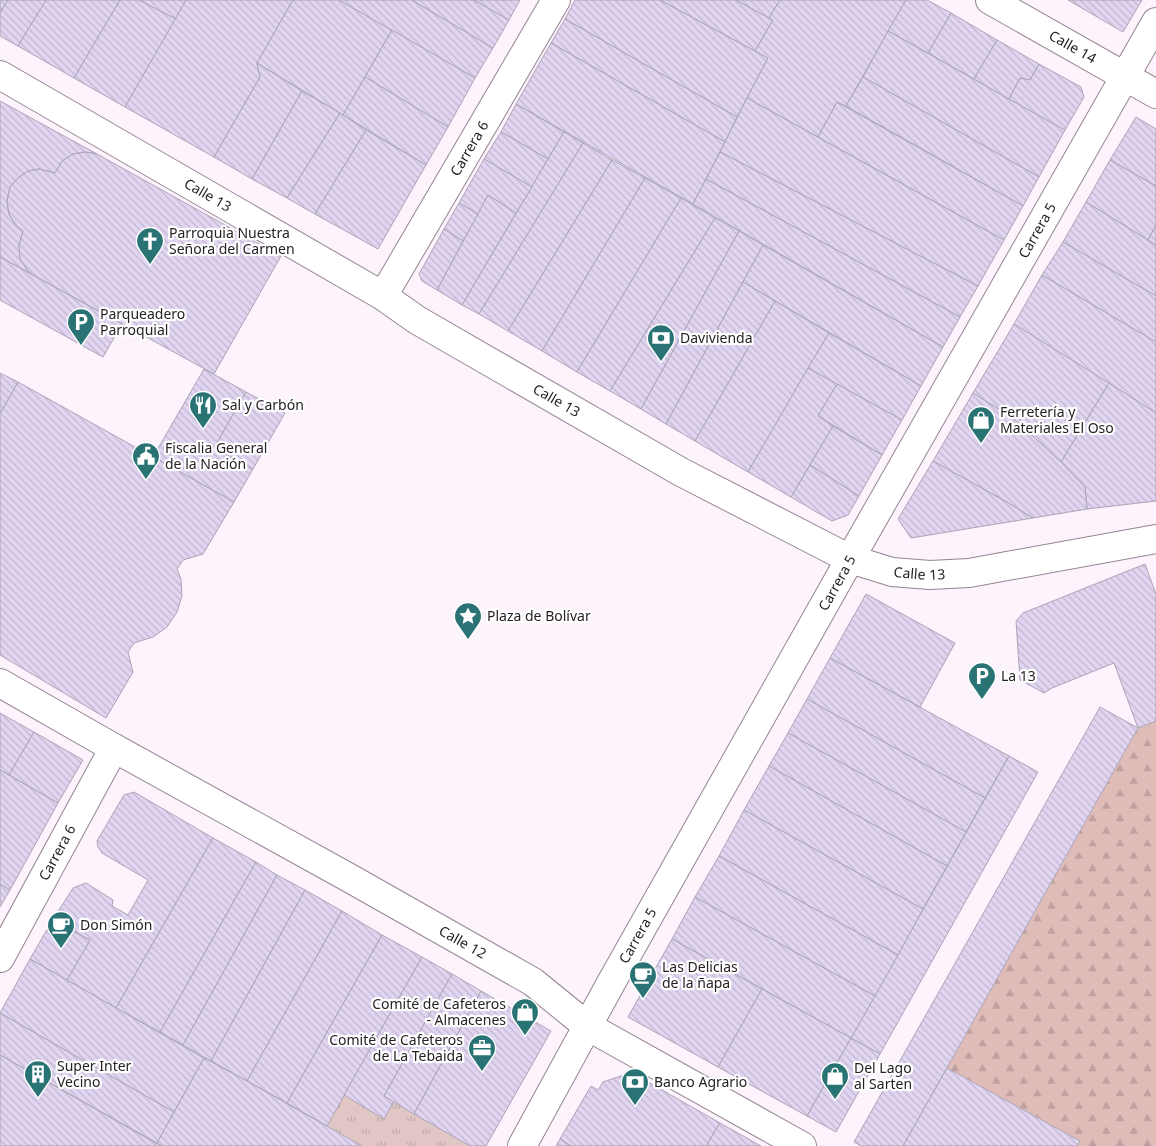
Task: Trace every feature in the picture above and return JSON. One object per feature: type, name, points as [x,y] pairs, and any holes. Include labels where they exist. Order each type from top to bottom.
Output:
[{"type":"main road","name":"Carrera 6","points":[[383,296],[556,0]]},
{"type":"main road","name":"Calle 14","points":[[990,0],[1156,94]]},
{"type":"main road","name":"Carrera 5","points":[[522,1146],[587,1026],[850,559],[1156,22]]},
{"type":"main road","name":"Calle 13","points":[[0,76],[383,296],[417,320],[682,472],[850,559],[892,572],[930,574],[969,572],[1156,539]]},
{"type":"main road","name":"Calle 12","points":[[0,683],[533,982],[587,1026],[802,1146]]},
{"type":"main road","name":"Carrera 6","points":[[0,958],[114,748]]},
{"type":"green space","points":[[1156,721],[1156,1146],[1077,1146],[1080,1141],[947,1068],[1138,728]]},
{"type":"green space","points":[[344,1095],[384,1118],[394,1101],[470,1146],[362,1146],[327,1126]]},
{"type":"building","points":[[0,0],[8,0],[0,13]]},
{"type":"building","points":[[8,0],[46,0],[18,46],[0,36],[0,13]]},
{"type":"building","points":[[46,0],[120,0],[74,78],[18,46]]},
{"type":"building","points":[[120,0],[139,0],[176,19],[125,107],[74,78]]},
{"type":"building","points":[[139,0],[186,0],[176,19]]},
{"type":"building","points":[[186,0],[293,0],[257,63],[260,77],[214,157],[125,107]]},
{"type":"building","points":[[293,0],[339,0],[392,30],[343,115],[257,63]]},
{"type":"building","points":[[339,0],[412,0],[493,48],[475,78]]},
{"type":"building","points":[[412,0],[474,0],[509,20],[493,48]]},
{"type":"building","points":[[474,0],[520,0],[509,20]]},
{"type":"building","points":[[575,0],[660,0],[768,58],[737,117],[565,19]]},
{"type":"building","points":[[660,0],[736,0],[773,20],[755,51]]},
{"type":"building","points":[[736,0],[780,0],[769,18]]},
{"type":"building","points":[[780,0],[906,0],[846,106],[837,102],[818,137],[747,98],[768,58],[755,51],[773,20],[769,18]]},
{"type":"building","points":[[906,0],[927,0],[951,13],[928,53],[888,31]]},
{"type":"building","points":[[1068,0],[1142,0],[1123,32]]},
{"type":"building","points":[[951,13],[997,40],[974,79],[928,53]]},
{"type":"building","points":[[565,19],[737,117],[725,142],[551,43]]},
{"type":"building","points":[[392,30],[475,78],[448,127],[365,77]]},
{"type":"building","points":[[888,31],[1065,130],[1039,177],[863,77]]},
{"type":"building","points":[[997,40],[1039,64],[1030,80],[1020,78],[1009,99],[974,79]]},
{"type":"building","points":[[551,43],[725,142],[693,204],[516,104]]},
{"type":"building","points":[[257,63],[302,91],[252,179],[214,157],[260,77]]},
{"type":"building","points":[[1039,64],[1081,87],[1084,97],[1065,130],[1009,99],[1020,78],[1030,80]]},
{"type":"building","points":[[365,77],[448,127],[426,165],[343,115]]},
{"type":"building","points":[[863,77],[1039,177],[1023,206],[846,106]]},
{"type":"building","points":[[302,91],[340,113],[287,198],[252,179]]},
{"type":"building","points":[[747,98],[1004,240],[978,286],[720,152]]},
{"type":"building","points":[[0,101],[97,154],[85,152],[73,154],[62,161],[55,173],[39,169],[28,171],[10,187],[7,201],[9,214],[16,225],[23,231],[19,246],[20,259],[33,275],[0,257]]},
{"type":"building","points":[[837,102],[1023,206],[1004,240],[818,137]]},
{"type":"building","points":[[516,104],[564,132],[548,159],[501,132]]},
{"type":"building","points":[[340,113],[366,130],[315,214],[287,198]]},
{"type":"building","points":[[1136,117],[1156,129],[1156,186],[1110,160]]},
{"type":"building","points":[[366,130],[426,165],[378,249],[315,214]]},
{"type":"building","points":[[501,132],[548,159],[532,187],[484,159]]},
{"type":"building","points":[[564,132],[583,143],[479,314],[462,305]]},
{"type":"building","points":[[583,143],[612,160],[508,331],[479,314]]},
{"type":"building","name":"Parroquia Nuestra Señora del Carmen","points":[[85,152],[97,154],[281,256],[214,374],[33,275],[20,259],[19,246],[23,231],[16,225],[9,214],[7,201],[10,187],[28,171],[39,169],[55,173],[62,161],[73,154]]},
{"type":"building","points":[[720,152],[978,286],[960,317],[706,179]]},
{"type":"building","points":[[484,159],[532,187],[516,213],[488,195],[478,214],[459,203]]},
{"type":"building","points":[[612,160],[645,178],[542,351],[508,331]]},
{"type":"building","points":[[1110,160],[1156,186],[1156,225],[1148,240],[1086,202]]},
{"type":"building","points":[[645,178],[681,198],[577,372],[542,351]]},
{"type":"building","points":[[706,179],[960,317],[943,347],[693,204]]},
{"type":"building","points":[[488,195],[516,213],[462,305],[437,290]]},
{"type":"building","points":[[681,198],[715,218],[610,391],[577,372]]},
{"type":"building","points":[[1086,202],[1156,245],[1156,296],[1063,242]]},
{"type":"building","points":[[459,203],[478,214],[463,241],[444,229]]},
{"type":"building","points":[[715,218],[739,231],[641,409],[610,391]]},
{"type":"building","points":[[1156,225],[1156,245],[1148,240]]},
{"type":"building","points":[[444,229],[463,241],[437,290],[422,281],[419,274]]},
{"type":"building","points":[[739,231],[763,245],[666,424],[641,409]]},
{"type":"building","points":[[1063,242],[1156,296],[1156,342],[1042,275]]},
{"type":"building","points":[[763,245],[943,347],[921,386],[743,282]]},
{"type":"building","points":[[0,257],[122,324],[103,357],[0,300]]},
{"type":"building","points":[[1042,275],[1156,342],[1156,413],[1014,324]]},
{"type":"building","points":[[743,282],[775,301],[695,441],[666,424]]},
{"type":"building","points":[[775,301],[829,333],[748,472],[695,441]]},
{"type":"building","points":[[1014,324],[1109,383],[1061,462],[1013,418],[973,393]]},
{"type":"building","points":[[829,333],[921,386],[902,420],[808,368]]},
{"type":"building","points":[[808,368],[837,384],[818,416],[833,426],[791,497],[748,472]]},
{"type":"building","points":[[204,369],[246,392],[214,448],[253,469],[234,502],[153,457]]},
{"type":"building","points":[[0,373],[18,382],[0,414]]},
{"type":"building","points":[[18,382],[234,502],[203,554],[183,560],[177,569],[181,579],[182,596],[177,612],[167,627],[153,637],[134,643],[128,652],[133,672],[106,718],[0,655],[0,414]]},
{"type":"building","points":[[1109,383],[1156,413],[1156,501],[1087,509],[1085,487],[1061,462]]},
{"type":"building","points":[[837,384],[902,420],[882,455],[818,416]]},
{"type":"building","points":[[246,392],[285,413],[253,469],[214,448]]},
{"type":"building","points":[[973,393],[1013,418],[1061,462],[1085,487],[1087,509],[1033,518],[933,461]]},
{"type":"building","points":[[833,426],[882,455],[859,496],[810,465]]},
{"type":"building","points":[[933,461],[1033,518],[911,538],[898,519]]},
{"type":"building","points":[[810,465],[859,496],[848,515],[832,521],[791,497]]},
{"type":"building","points":[[1145,564],[1156,594],[1156,721],[1138,728],[1114,663],[1044,693],[1020,680],[1016,621],[1023,613]]},
{"type":"building","points":[[866,594],[955,643],[920,707],[830,658]]},
{"type":"building","points":[[830,658],[1009,756],[985,798],[807,699]]},
{"type":"building","points":[[807,699],[985,798],[966,832],[788,733]]},
{"type":"building","points":[[1100,707],[1138,728],[903,1146],[861,1146],[854,1142]]},
{"type":"building","points":[[0,713],[34,732],[9,775],[0,770]]},
{"type":"building","points":[[34,732],[83,760],[58,803],[9,775]]},
{"type":"building","points":[[788,733],[966,832],[947,866],[769,766]]},
{"type":"building","points":[[1009,756],[1038,772],[880,1054],[851,1038]]},
{"type":"building","points":[[769,766],[947,866],[923,909],[744,810]]},
{"type":"building","points":[[0,770],[58,803],[10,890],[0,884]]},
{"type":"building","points":[[134,792],[213,838],[116,1008],[67,980],[90,940],[52,921],[73,888],[86,883],[113,900],[112,906],[128,915],[148,880],[102,853],[97,841],[124,795]]},
{"type":"building","points":[[744,810],[923,909],[898,955],[719,856]]},
{"type":"building","points":[[213,838],[256,862],[160,1032],[116,1008]]},
{"type":"building","points":[[719,856],[898,955],[875,996],[695,897]]},
{"type":"building","points":[[256,862],[277,875],[183,1045],[160,1032]]},
{"type":"building","points":[[277,875],[305,890],[211,1061],[183,1045]]},
{"type":"building","points":[[0,884],[10,890],[0,907]]},
{"type":"building","points":[[305,890],[342,911],[247,1081],[211,1061]]},
{"type":"building","points":[[695,897],[875,996],[851,1038],[672,939]]},
{"type":"building","points":[[342,911],[382,935],[287,1103],[247,1081]]},
{"type":"building","points":[[52,921],[90,940],[67,980],[30,959]]},
{"type":"building","points":[[382,935],[422,957],[327,1126],[287,1103]]},
{"type":"building","points":[[672,939],[762,989],[718,1067],[628,1017]]},
{"type":"building","points":[[422,957],[452,974],[384,1096],[394,1101],[384,1119],[344,1095]]},
{"type":"building","points":[[30,959],[204,1058],[174,1112],[0,1013]]},
{"type":"building","points":[[452,974],[481,991],[414,1114],[384,1096]]},
{"type":"building","points":[[762,989],[851,1038],[807,1116],[718,1067]]},
{"type":"building","name":"Comité de Cafeteros de La Tebaida","points":[[481,991],[551,1031],[486,1146],[470,1146],[414,1114]]},
{"type":"building","points":[[0,1013],[174,1112],[157,1143],[0,1055]]},
{"type":"building","points":[[851,1038],[880,1054],[836,1132],[807,1116]]},
{"type":"building","name":"Super Inter Vecino","points":[[0,1055],[152,1141],[162,1146],[0,1146]]},
{"type":"building","points":[[204,1058],[362,1146],[162,1146],[157,1143]]},
{"type":"building","points":[[947,1068],[1080,1141],[1077,1146],[903,1146]]},
{"type":"building","name":"Banco Agrario","points":[[627,1074],[639,1081],[641,1078],[720,1123],[706,1146],[571,1146],[560,1139],[591,1086],[598,1090],[603,1082]]},
{"type":"building","points":[[720,1123],[761,1146],[706,1146]]},
{"type":"building","points":[[560,1139],[571,1146],[556,1146]]},
{"type":"place","name":"Parroquia Nuestra Señora del Carmen","points":[[150,265]]},
{"type":"place","name":"Parqueadero Parroquial","points":[[81,346]]},
{"type":"place","name":"Davivienda","points":[[661,362]]},
{"type":"place","name":"Sal y Carbón","points":[[203,429]]},
{"type":"place","name":"Ferretería y Materiales El Oso","points":[[981,444]]},
{"type":"place","name":"Fiscalia General de la Nación","points":[[146,480]]},
{"type":"place","name":"Plaza de Bolívar","points":[[468,640]]},
{"type":"place","name":"La 13","points":[[982,700]]},
{"type":"place","name":"Don Simón","points":[[61,949]]},
{"type":"place","name":"Las Delicias de la ñapa","points":[[643,999]]},
{"type":"place","name":"Comité de Cafeteros - Almacenes","points":[[525,1036]]},
{"type":"place","name":"Comité de Cafeteros de La Tebaida","points":[[482,1072]]},
{"type":"place","name":"Super Inter Vecino","points":[[38,1098]]},
{"type":"place","name":"Del Lago al Sarten","points":[[835,1100]]},
{"type":"place","name":"Banco Agrario","points":[[635,1106]]}]
